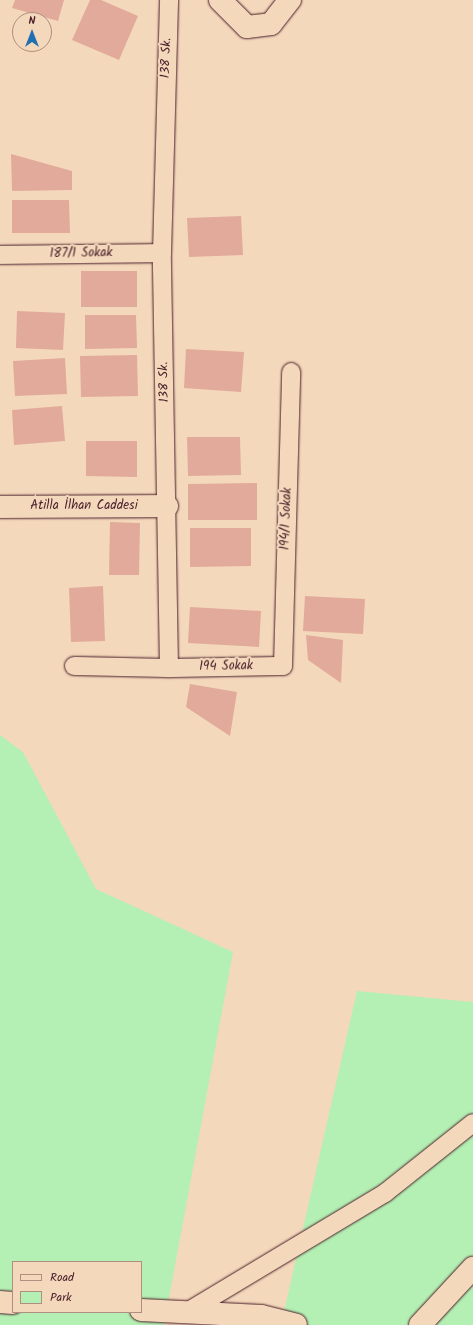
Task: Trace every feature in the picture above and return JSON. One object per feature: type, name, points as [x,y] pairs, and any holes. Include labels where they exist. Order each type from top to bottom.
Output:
[{"type":"street","name":"138 Sk.","points":[[169,0],[162,253],[169,668]]},
{"type":"street","points":[[220,0],[247,27],[271,24],[290,0]]},
{"type":"street","name":"187/1 Sokak","points":[[0,255],[162,253]]},
{"type":"street","name":"194/1 Sokak","points":[[283,666],[291,372]]},
{"type":"street","name":"Atilla İlhan Caddesi","points":[[0,507],[167,506]]},
{"type":"street","points":[[74,666],[169,668]]},
{"type":"street","name":"194 Sokak","points":[[169,668],[283,666]]},
{"type":"street","points":[[187,1312],[385,1193],[473,1123]]},
{"type":"street","points":[[420,1325],[473,1268]]},
{"type":"street","points":[[0,1302],[12,1302]]},
{"type":"street","points":[[142,1310],[261,1316],[296,1325]]},
{"type":"green space","points":[[0,735],[23,752],[96,889],[233,952],[164,1325],[0,1325]]},
{"type":"green space","points":[[357,991],[473,1002],[473,1325],[281,1325]]},
{"type":"building","points":[[15,0],[64,0],[58,21],[52,19],[52,12],[26,12],[12,8]]},
{"type":"building","points":[[90,0],[101,0],[138,16],[119,60],[72,40]]},
{"type":"building","points":[[11,154],[72,171],[72,190],[12,191]]},
{"type":"building","points":[[12,200],[69,200],[70,233],[12,233]]},
{"type":"building","points":[[241,216],[243,255],[189,257],[187,218]]},
{"type":"building","points":[[81,271],[137,271],[137,307],[81,307]]},
{"type":"building","points":[[17,311],[65,313],[63,350],[16,348]]},
{"type":"building","points":[[85,315],[136,315],[137,348],[85,349]]},
{"type":"building","points":[[186,349],[244,352],[241,392],[184,388]]},
{"type":"building","points":[[137,355],[138,396],[81,397],[80,356]]},
{"type":"building","points":[[65,358],[67,394],[15,396],[13,361]]},
{"type":"building","points":[[62,406],[65,441],[14,445],[12,410]]},
{"type":"building","points":[[187,437],[240,437],[241,475],[188,476]]},
{"type":"building","points":[[86,441],[137,441],[137,477],[86,476]]},
{"type":"building","points":[[257,483],[257,520],[188,520],[188,484]]},
{"type":"building","points":[[110,522],[140,523],[139,575],[109,575]]},
{"type":"building","points":[[190,528],[251,528],[251,566],[190,567]]},
{"type":"building","points":[[103,586],[105,641],[71,642],[69,588]]},
{"type":"building","points":[[305,596],[365,599],[363,634],[303,631]]},
{"type":"building","points":[[190,607],[261,611],[259,647],[188,643]]},
{"type":"building","points":[[306,635],[343,640],[341,683],[308,660]]},
{"type":"building","points":[[190,684],[237,692],[230,736],[186,707]]}]
